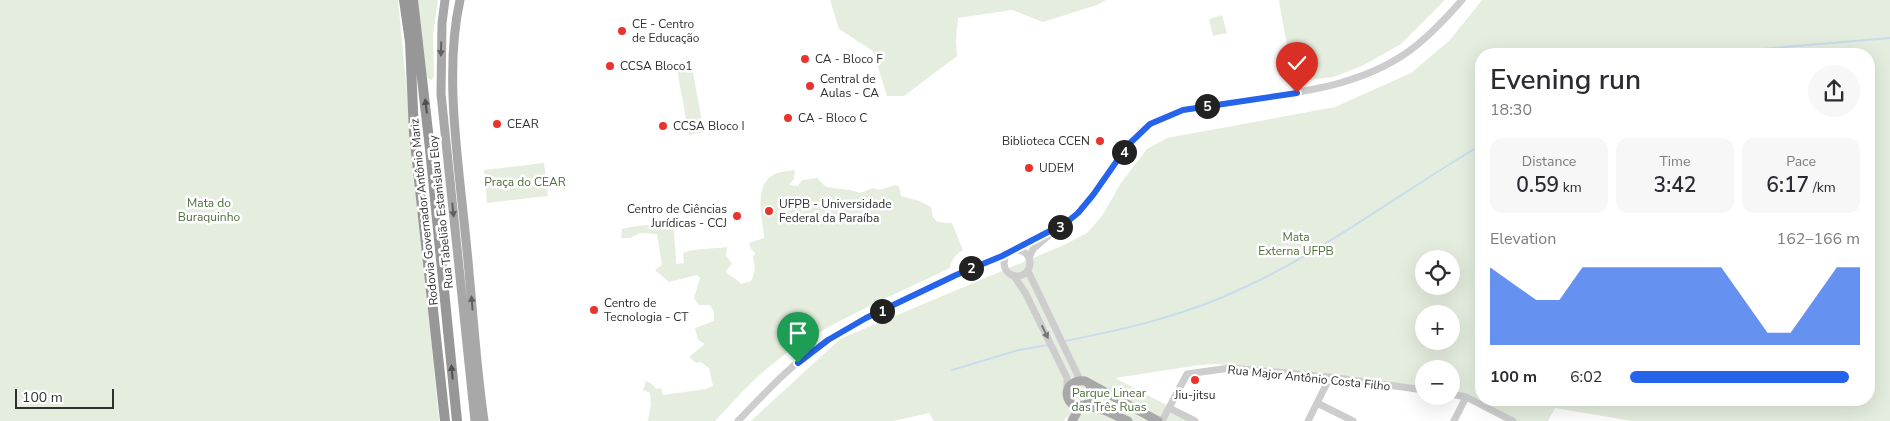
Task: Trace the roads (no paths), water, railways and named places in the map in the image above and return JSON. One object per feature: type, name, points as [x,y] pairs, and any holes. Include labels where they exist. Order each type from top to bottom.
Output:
[{"type":"highway","name":"Rodovia Governador Antônio Mariz","points":[[404,0],[410,42],[414,133],[445,421]]},
{"type":"highway","name":"Rodovia Governador Antônio Mariz","points":[[413,0],[430,149],[456,421]]},
{"type":"main road","name":"Rua Tabelião Estanislau Eloy","points":[[445,0],[442,30],[441,94],[475,421]]},
{"type":"main road","name":"Rua Tabelião Estanislau Eloy","points":[[460,0],[456,18],[453,69],[457,165],[484,421]]},
{"type":"main road","points":[[1072,420],[1083,406],[1089,403],[1093,396],[1085,382]]},
{"type":"main road","points":[[1072,420],[1068,397],[1072,383],[1085,382],[1158,421]]},
{"type":"main road","points":[[1068,397],[1083,406],[1106,411],[1128,421]]},
{"type":"street","points":[[1029,258],[1034,249],[1054,230],[1078,213],[1128,145],[1150,124],[1183,110],[1334,86],[1365,75],[1415,46],[1462,0]]},
{"type":"street","points":[[738,421],[783,376],[828,340],[866,318],[1054,230]]},
{"type":"street","points":[[1014,276],[1022,276],[1028,271],[1030,265],[1029,258],[1025,252],[1012,251],[1004,258],[1004,265],[1007,272],[1014,276],[1026,294],[1064,371],[1067,378],[1068,397]]},
{"type":"street","points":[[978,265],[994,263],[1004,265]]},
{"type":"street","points":[[1028,271],[1072,366],[1085,382]]},
{"type":"street","name":"Rua Major Antônio Costa Filho","points":[[1162,421],[1187,374],[1230,368],[1330,377],[1415,389]]},
{"type":"street","points":[[1308,421],[1330,377]]},
{"type":"street","points":[[1460,396],[1475,402]]},
{"type":"street","points":[[1454,421],[1466,397]]},
{"type":"street","points":[[1317,403],[1353,421]]},
{"type":"street","points":[[1484,406],[1514,421]]},
{"type":"street","points":[[1169,408],[1195,421]]},
{"type":"waterway","points":[[1773,48],[1890,38]]},
{"type":"waterway","points":[[1065,341],[1156,320],[1222,298],[1305,256],[1475,149]]},
{"type":"waterway","points":[[952,370],[1019,350],[1048,345]]},
{"type":"place","name":"CE - Centro de Educação","points":[[622,31]]},
{"type":"place","name":"CA - Bloco F","points":[[805,59]]},
{"type":"place","name":"CCSA Bloco1","points":[[610,66]]},
{"type":"place","name":"Central de Aulas - CA","points":[[810,86]]},
{"type":"place","name":"CA - Bloco C","points":[[788,118]]},
{"type":"place","name":"CEAR","points":[[497,124]]},
{"type":"place","name":"CCSA Bloco I","points":[[663,126]]},
{"type":"place","name":"Biblioteca CCEN","points":[[1100,141]]},
{"type":"place","name":"UDEM","points":[[1029,168]]},
{"type":"place","name":"UFPB - Universidade Federal da Paraíba","points":[[769,211]]},
{"type":"place","name":"Centro de Ciências Jurídicas - CCJ","points":[[737,216]]},
{"type":"place","name":"Centro de Tecnologia - CT","points":[[594,310]]},
{"type":"place","name":"Jiu-jitsu","points":[[1195,380]]},
{"type":"park label","name":"Praça do CEAR","points":[[525,182]]},
{"type":"park label","name":"Mata do Buraquinho","points":[[209,210]]},
{"type":"park label","name":"Mata Externa UFPB","points":[[1296,244]]},
{"type":"park label","name":"Parque Linear das Três Ruas","points":[[1109,400]]}]
